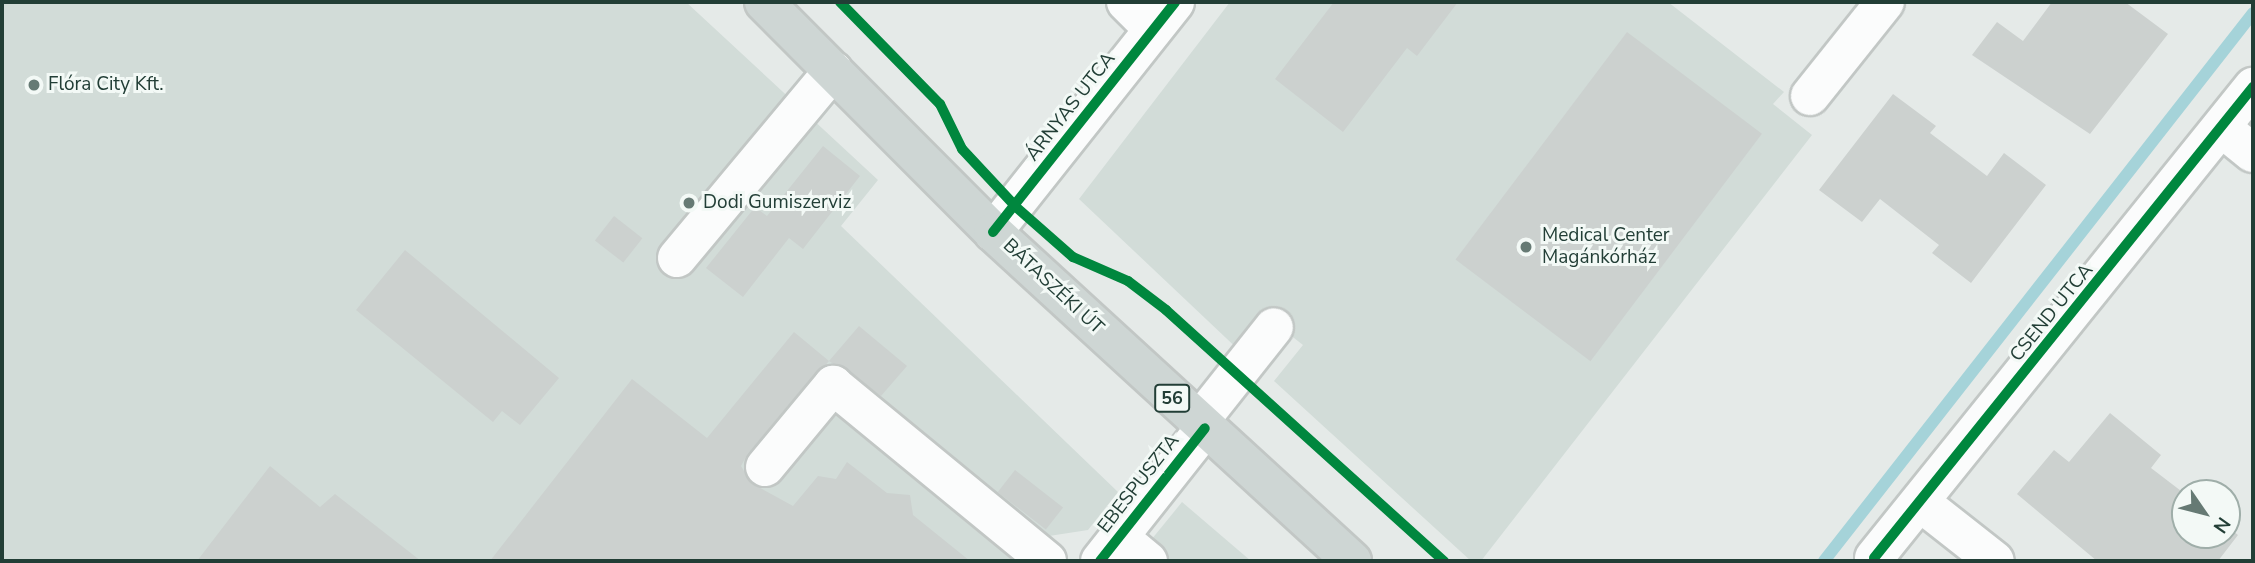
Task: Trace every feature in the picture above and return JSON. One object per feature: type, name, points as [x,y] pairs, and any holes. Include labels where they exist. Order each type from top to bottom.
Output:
[{"type":"main road","name":"BÁTASZÉKI ÚT","points":[[764,2],[993,232],[1352,561]]},
{"type":"street","points":[[1126,2],[1164,15]]},
{"type":"street","points":[[1811,96],[1885,2]]},
{"type":"street","name":"ÁRNYAS UTCA","points":[[993,232],[1164,15]]},
{"type":"street","points":[[677,258],[833,71]]},
{"type":"street","name":"CSEND UTCA","points":[[1874,558],[2223,130],[2253,87]]},
{"type":"street","points":[[2223,130],[2253,153]]},
{"type":"street","name":"EBESPUSZTA","points":[[1110,549],[1274,327]]},
{"type":"street","points":[[765,467],[832,385],[1047,561]]},
{"type":"street","points":[[1920,502],[1995,561]]},
{"type":"street","points":[[1110,549],[1148,561]]},
{"type":"shaded area","points":[[2,2],[686,2],[878,180],[841,226],[1118,492],[1088,530],[1049,536],[1028,561],[2,561]]},
{"type":"shaded area","name":"Medical Center Magánkórház","points":[[1230,2],[1668,2],[1784,92],[1773,104],[1812,135],[1481,561],[1471,561],[1274,381],[1303,345],[1271,320],[1244,355],[1079,199]]},
{"type":"shaded area","points":[[1182,502],[1251,561],[1134,561]]},
{"type":"building","points":[[1334,2],[1458,2],[1417,56],[1407,48],[1343,132],[1275,79]]},
{"type":"building","points":[[2052,2],[2125,2],[2168,34],[2090,134],[1972,55],[1997,22],[2023,41]]},
{"type":"building","points":[[1627,32],[1762,134],[1590,361],[1455,260]]},
{"type":"building","points":[[1893,94],[1936,126],[1930,133],[1987,176],[2004,153],[2046,185],[1971,283],[1932,253],[1939,245],[1880,199],[1862,222],[1819,190]]},
{"type":"building","points":[[823,146],[860,176],[803,249],[789,238],[743,297],[706,268],[755,207],[767,216]]},
{"type":"building","points":[[614,216],[642,238],[623,263],[595,240]]},
{"type":"building","points":[[405,250],[559,378],[520,425],[502,411],[493,422],[356,310]]},
{"type":"building","points":[[859,326],[907,366],[881,396],[829,361]]},
{"type":"building","points":[[794,332],[829,361],[748,453],[741,466],[751,483],[793,506],[818,476],[836,479],[847,462],[887,493],[910,495],[913,515],[970,561],[490,561],[632,379],[707,438]]},
{"type":"building","points":[[2110,413],[2161,455],[2151,468],[2171,483],[2171,549],[2227,549],[2218,561],[2097,561],[2017,494],[2054,450],[2069,462]]},
{"type":"building","points":[[270,466],[320,507],[335,494],[421,561],[197,561]]},
{"type":"building","points":[[1015,470],[1063,508],[1046,530],[998,492]]},
{"type":"waterway","points":[[1824,561],[2253,13]]},
{"type":"cycle path","points":[[840,2],[940,104],[962,149],[1016,207],[1073,257],[1128,281],[1166,310],[1444,561]]},
{"type":"cycle path","points":[[993,232],[1175,2]]},
{"type":"cycle path","points":[[1874,558],[2253,87]]},
{"type":"cycle path","points":[[1100,561],[1205,428]]},
{"type":"place","name":"Flóra City Kft.","points":[[34,85]]},
{"type":"place","name":"Dodi Gumiszerviz","points":[[689,203]]},
{"type":"place","name":"Medical Center Magánkórház","points":[[1526,247]]}]
